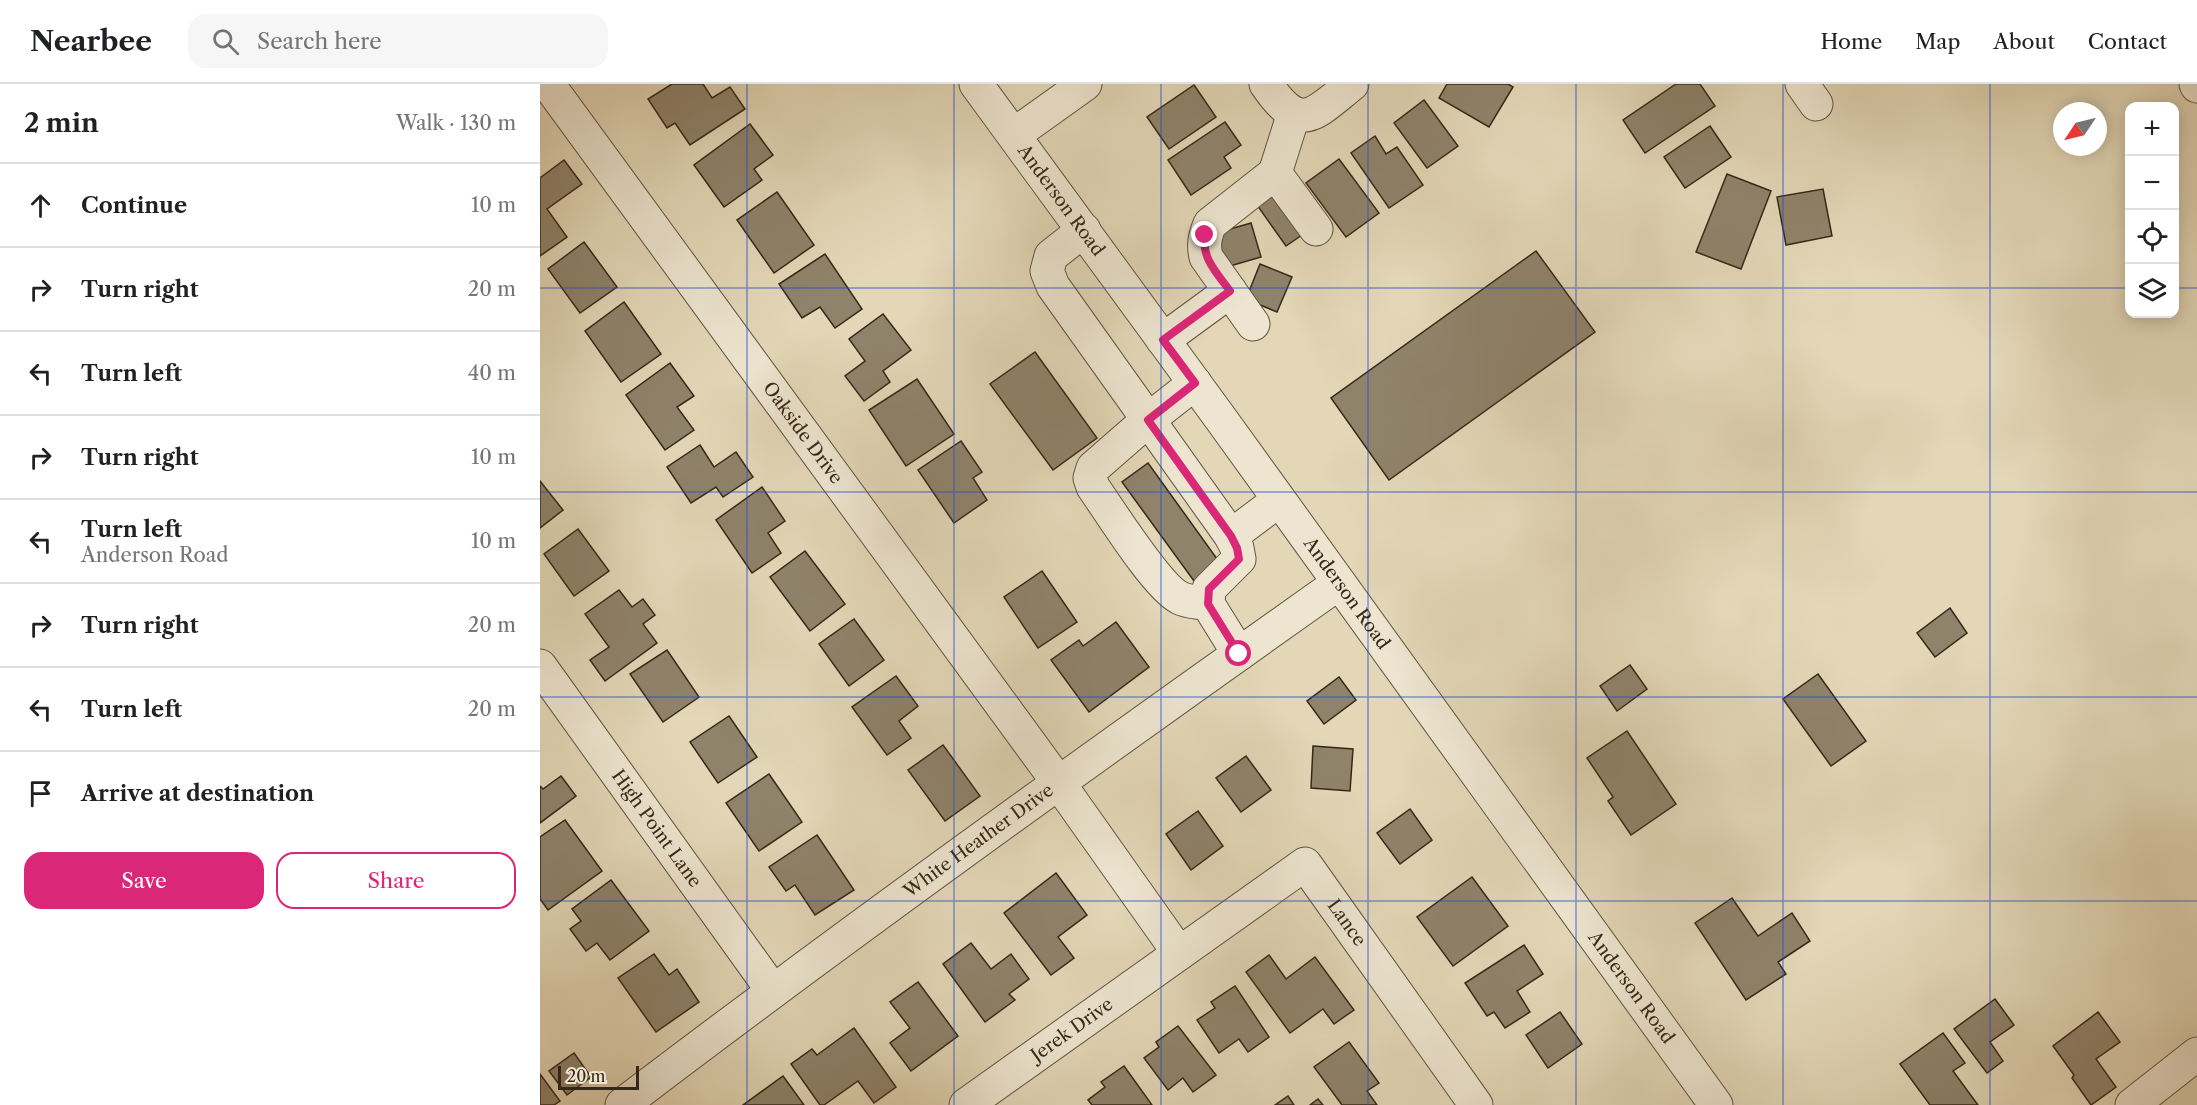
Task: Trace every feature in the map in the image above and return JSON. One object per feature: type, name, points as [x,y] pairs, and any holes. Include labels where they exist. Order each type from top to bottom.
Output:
[{"type":"street","name":"Oakside Drive","points":[[548,84],[1058,782],[1179,953]]},
{"type":"street","name":"Anderson Road","points":[[976,84],[1015,134],[1716,1105]]},
{"type":"street","points":[[1015,134],[1085,84]]},
{"type":"street","points":[[1266,84],[1284,107],[1306,116],[1314,114],[1352,84]]},
{"type":"street","points":[[1253,324],[1206,257],[1203,246],[1205,235],[1210,224],[1275,173],[1294,113]]},
{"type":"street","points":[[1275,173],[1316,229]]},
{"type":"street","points":[[1084,230],[1051,256],[1047,271],[1053,285],[1231,536],[1239,559],[1209,589],[1208,604],[1239,654]]},
{"type":"street","points":[[1163,340],[1230,291]]},
{"type":"street","points":[[1195,383],[1093,468],[1090,478],[1094,488],[1144,560],[1169,589],[1180,598],[1208,604]]},
{"type":"street","points":[[1231,536],[1279,500]]},
{"type":"street","name":"White Heather Drive","points":[[622,1105],[1058,782],[1339,583]]},
{"type":"street","name":"High Point Lane","points":[[540,666],[773,991]]},
{"type":"street","name":"Lance","points":[[1179,953],[1305,864],[1476,1105]]},
{"type":"street","name":"Jerek Drive","points":[[966,1105],[1179,953]]},
{"type":"street","points":[[2132,1105],[2197,1054]]},
{"type":"building","points":[[672,84],[703,84],[712,98],[730,87],[745,109],[690,145],[675,123],[667,128],[648,99]]},
{"type":"building","points":[[1447,84],[1508,84],[1513,87],[1489,127],[1439,98]]},
{"type":"building","points":[[1676,84],[1700,84],[1715,106],[1645,153],[1623,120]]},
{"type":"building","points":[[1194,85],[1216,117],[1169,149],[1147,117]]},
{"type":"building","points":[[1424,100],[1458,146],[1427,168],[1394,123]]},
{"type":"building","points":[[1225,122],[1241,145],[1224,157],[1231,168],[1191,195],[1168,160]]},
{"type":"building","points":[[750,124],[773,155],[754,169],[762,180],[724,207],[694,165]]},
{"type":"building","points":[[1710,126],[1731,157],[1685,188],[1664,157]]},
{"type":"building","points":[[1375,136],[1386,154],[1397,147],[1423,185],[1389,208],[1351,153]]},
{"type":"building","points":[[1339,159],[1379,213],[1346,237],[1306,183]]},
{"type":"building","points":[[564,160],[582,184],[547,209],[567,237],[540,256],[540,178]]},
{"type":"building","points":[[1727,174],[1771,191],[1741,269],[1696,252]]},
{"type":"building","points":[[1280,188],[1309,230],[1286,246],[1257,205]]},
{"type":"building","points":[[1823,189],[1832,236],[1786,245],[1777,197]]},
{"type":"building","points":[[777,192],[814,245],[774,273],[737,220]]},
{"type":"building","points":[[1251,223],[1261,257],[1223,268],[1213,234]]},
{"type":"building","points":[[584,242],[617,287],[580,313],[548,269]]},
{"type":"building","points":[[1536,251],[1595,332],[1389,480],[1331,398]]},
{"type":"building","points":[[825,254],[862,309],[835,328],[820,307],[802,318],[779,284]]},
{"type":"building","points":[[1260,264],[1292,277],[1277,312],[1246,299]]},
{"type":"building","points":[[624,302],[661,354],[621,382],[585,331]]},
{"type":"building","points":[[883,314],[911,350],[883,371],[890,382],[864,401],[845,376],[865,361],[849,339]]},
{"type":"building","points":[[1035,352],[1097,438],[1053,470],[990,384]]},
{"type":"building","points":[[670,363],[694,396],[677,407],[694,430],[665,450],[626,395]]},
{"type":"building","points":[[917,379],[954,434],[906,466],[869,410]]},
{"type":"building","points":[[961,441],[982,472],[973,478],[987,500],[954,523],[918,470]]},
{"type":"building","points":[[700,445],[714,467],[736,452],[753,477],[723,497],[716,487],[691,503],[667,467]]},
{"type":"building","points":[[1148,463],[1220,563],[1194,581],[1122,482]]},
{"type":"building","points":[[540,481],[563,510],[540,528]]},
{"type":"building","points":[[762,487],[785,521],[768,533],[781,553],[752,573],[716,520]]},
{"type":"building","points":[[578,529],[609,571],[574,596],[544,554]]},
{"type":"building","points":[[805,551],[845,604],[810,631],[770,577]]},
{"type":"building","points":[[1042,571],[1077,622],[1038,648],[1004,597]]},
{"type":"building","points":[[619,590],[632,607],[643,599],[655,615],[643,624],[657,643],[605,681],[590,660],[609,647],[585,614]]},
{"type":"building","points":[[1950,608],[1967,633],[1935,657],[1917,633]]},
{"type":"building","points":[[854,619],[884,660],[849,686],[819,644]]},
{"type":"building","points":[[1116,622],[1149,667],[1089,712],[1051,660],[1079,640],[1083,646]]},
{"type":"building","points":[[667,650],[699,697],[663,722],[630,674]]},
{"type":"building","points":[[1630,665],[1647,689],[1617,711],[1600,686]]},
{"type":"building","points":[[1818,674],[1866,741],[1831,766],[1783,699]]},
{"type":"building","points":[[896,676],[918,706],[899,721],[911,738],[887,755],[852,707]]},
{"type":"building","points":[[1339,677],[1356,700],[1324,724],[1307,701]]},
{"type":"building","points":[[729,716],[757,757],[718,783],[690,742]]},
{"type":"building","points":[[1627,731],[1676,804],[1631,835],[1608,801],[1613,797],[1587,758]]},
{"type":"building","points":[[943,745],[980,796],[945,821],[908,770]]},
{"type":"building","points":[[1313,746],[1353,749],[1350,791],[1311,788]]},
{"type":"building","points":[[1246,756],[1271,790],[1241,812],[1216,778]]},
{"type":"building","points":[[769,774],[802,822],[759,851],[726,803]]},
{"type":"building","points":[[561,776],[576,796],[540,823],[540,786],[543,789]]},
{"type":"building","points":[[1410,809],[1432,840],[1400,864],[1377,833]]},
{"type":"building","points":[[1198,811],[1223,846],[1191,870],[1166,834]]},
{"type":"building","points":[[565,820],[602,871],[548,910],[540,899],[540,837]]},
{"type":"building","points":[[817,835],[854,890],[815,915],[795,885],[786,891],[769,867]]},
{"type":"building","points":[[1056,873],[1087,915],[1058,937],[1074,958],[1051,975],[1004,913]]},
{"type":"building","points":[[1472,877],[1508,926],[1453,966],[1417,917]]},
{"type":"building","points":[[611,880],[649,931],[610,960],[597,943],[586,951],[570,929],[581,921],[572,909]]},
{"type":"building","points":[[1732,898],[1758,936],[1792,913],[1810,941],[1778,962],[1786,974],[1746,1000],[1695,923]]},
{"type":"building","points":[[971,943],[991,969],[1011,954],[1029,979],[1009,994],[1015,1000],[985,1022],[943,964]]},
{"type":"building","points":[[1524,945],[1543,974],[1517,991],[1530,1012],[1505,1028],[1494,1012],[1487,1016],[1465,983]]},
{"type":"building","points":[[654,954],[669,975],[677,969],[699,1002],[656,1032],[618,978]]},
{"type":"building","points":[[1269,955],[1286,979],[1315,957],[1354,1010],[1334,1024],[1323,1009],[1290,1033],[1246,972]]},
{"type":"building","points":[[918,982],[958,1036],[911,1071],[890,1043],[910,1028],[890,1002]]},
{"type":"building","points":[[1235,986],[1269,1037],[1248,1052],[1239,1039],[1219,1053],[1197,1020],[1215,1008],[1211,1002]]},
{"type":"building","points":[[1995,999],[2014,1025],[1990,1042],[2003,1061],[1987,1073],[1954,1029]]},
{"type":"building","points":[[1560,1012],[1582,1044],[1548,1068],[1526,1035]]},
{"type":"building","points":[[2098,1012],[2120,1042],[2096,1059],[2116,1087],[2091,1105],[2072,1078],[2074,1075],[2053,1046]]},
{"type":"building","points":[[1178,1026],[1216,1075],[1193,1092],[1183,1078],[1168,1090],[1144,1058],[1159,1047],[1156,1042]]},
{"type":"building","points":[[854,1028],[896,1087],[874,1103],[858,1081],[824,1105],[820,1105],[791,1064],[812,1049],[817,1055]]},
{"type":"building","points":[[1943,1033],[1965,1063],[1953,1071],[1978,1105],[1930,1105],[1900,1064]]},
{"type":"building","points":[[1349,1042],[1379,1083],[1367,1091],[1377,1105],[1342,1105],[1314,1067]]},
{"type":"building","points":[[574,1053],[591,1077],[567,1095],[549,1071]]},
{"type":"building","points":[[1124,1066],[1152,1105],[1092,1105],[1088,1100],[1105,1087],[1101,1082]]},
{"type":"building","points":[[540,1074],[560,1101],[554,1105],[540,1105]]},
{"type":"building","points":[[783,1076],[804,1105],[743,1105]]},
{"type":"building","points":[[1288,1096],[1294,1105],[1275,1105]]},
{"type":"building","points":[[1318,1099],[1323,1105],[1310,1105]]},
{"type":"route","points":[[1205,235],[1203,246],[1206,257],[1230,291],[1163,340],[1195,383],[1148,420],[1231,536],[1237,548],[1239,559],[1209,589],[1208,604],[1239,654]]}]
